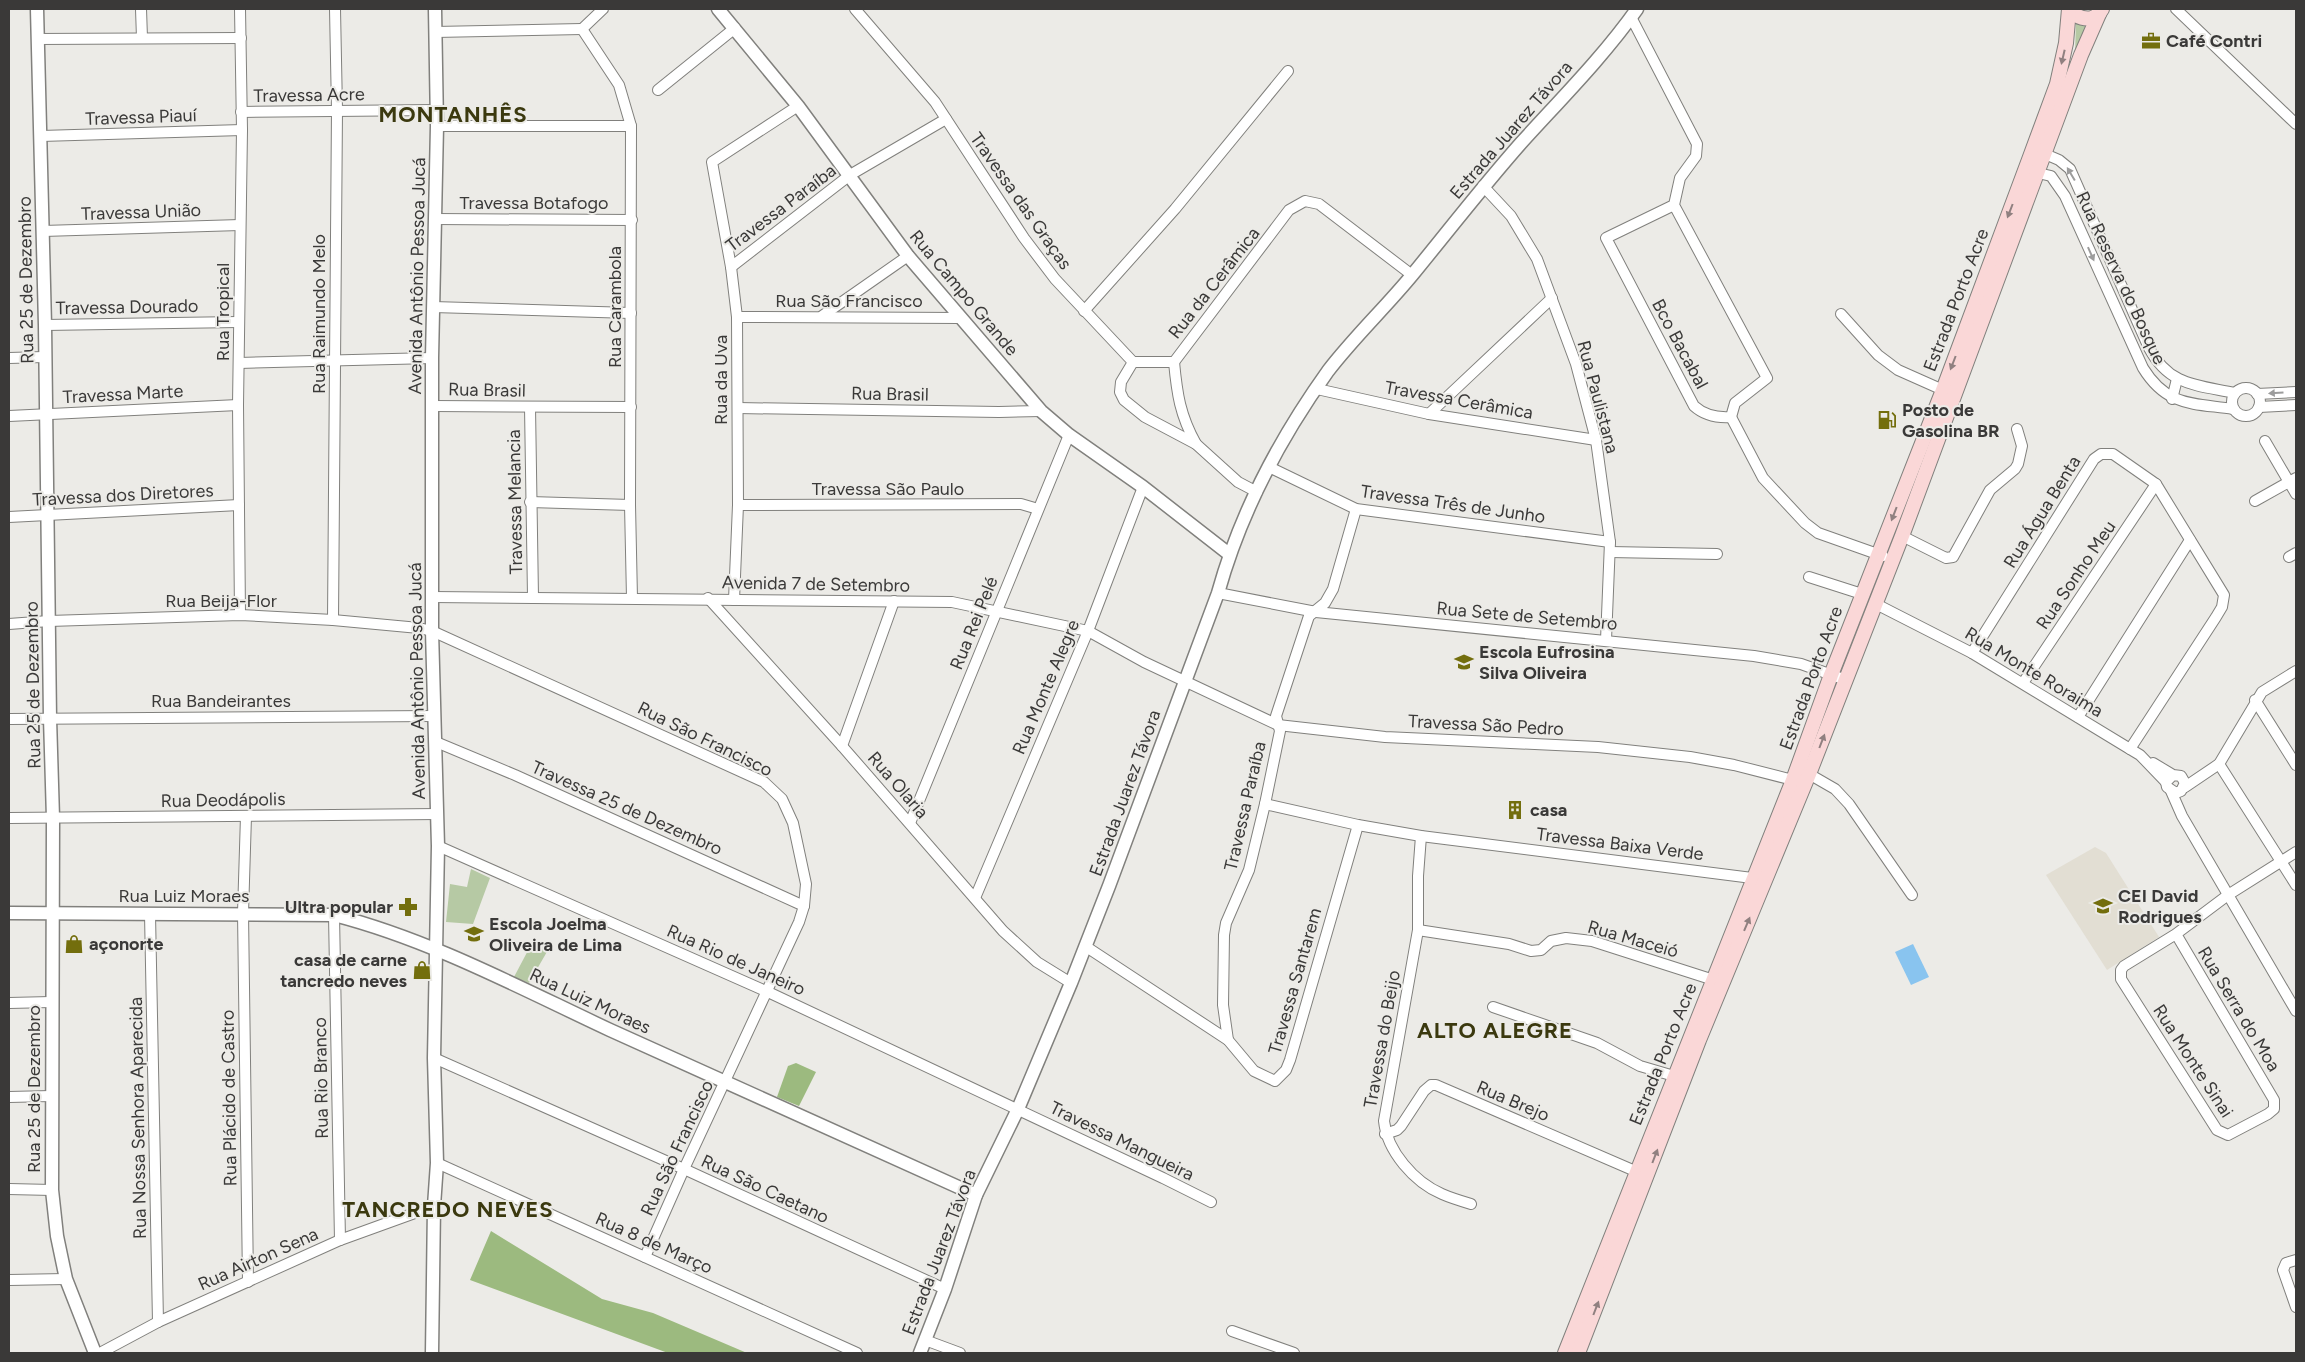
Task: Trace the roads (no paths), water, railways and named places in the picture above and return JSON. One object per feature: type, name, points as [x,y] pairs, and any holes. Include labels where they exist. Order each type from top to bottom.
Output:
[{"type":"main road","points":[[2070,9],[2080,18],[2094,18],[2101,11]]},
{"type":"main road","name":"Estrada Porto Acre","points":[[1565,1353],[1642,1174],[1759,879],[1831,674],[1943,390],[2056,84],[2066,43],[2070,9]]},
{"type":"main road","name":"Estrada Porto Acre","points":[[1759,879],[1809,774],[1876,604],[2046,154],[2081,55],[2101,11]]},
{"type":"main road","name":"Estrada Porto Acre","points":[[1578,1353],[1642,1174],[1674,1076],[1718,981]]},
{"type":"street","name":"Rua 25 de Dezembro","points":[[37,9],[46,325],[44,357],[53,818],[51,1002],[52,1190],[57,1236],[66,1278],[95,1353]]},
{"type":"street","points":[[141,9],[142,38]]},
{"type":"street","name":"Rua Tropical","points":[[240,9],[242,112],[238,322],[240,615]]},
{"type":"street","name":"Rua Raimundo Melo","points":[[333,620],[337,110],[335,9]]},
{"type":"street","name":"Avenida Antônio Pessoa Jucá","points":[[432,1353],[434,1206],[437,1163],[434,1058],[438,846],[432,631],[432,358],[437,126],[434,9]]},
{"type":"street","points":[[435,32],[582,29],[603,9]]},
{"type":"street","name":"Rua Campo Grande","points":[[718,9],[798,106],[908,256],[1042,411],[1069,435],[1143,487],[1229,554]]},
{"type":"street","name":"Travessa das Graças","points":[[856,9],[935,102],[1024,238],[1055,279],[1133,362]]},
{"type":"street","points":[[2176,9],[2296,124]]},
{"type":"street","points":[[1634,13],[1697,144],[1696,156],[1680,178],[1674,205],[1767,378],[1735,403],[1730,417],[1763,478],[1806,523],[1818,533],[1893,560]]},
{"type":"street","name":"Estrada Juarez Távora","points":[[920,1353],[945,1289],[976,1195],[1018,1109],[1071,983],[1218,593],[1229,554],[1268,467],[1329,370],[1412,275],[1482,186],[1634,13]]},
{"type":"street","points":[[658,90],[735,28]]},
{"type":"street","name":"Rua Carambola","points":[[582,29],[619,84],[631,126],[630,505],[632,598]]},
{"type":"street","points":[[37,39],[241,38]]},
{"type":"street","points":[[1084,311],[1175,209],[1288,71]]},
{"type":"street","name":"Rua da Uva","points":[[734,600],[738,506],[737,317],[731,267],[712,162],[798,106]]},
{"type":"street","name":"Travessa Acre","points":[[242,112],[437,110]]},
{"type":"street","name":"Travessa Paraíba","points":[[731,267],[850,176],[946,119]]},
{"type":"street","points":[[437,126],[631,126]]},
{"type":"street","name":"Travessa Piauí","points":[[40,136],[242,130]]},
{"type":"street","name":"Rua Reserva do Bosque","points":[[2046,154],[2059,160],[2070,169],[2149,348],[2163,370],[2177,379],[2235,393],[2246,388],[2257,394],[2296,392]]},
{"type":"street","name":"Rua Reserva do Bosque","points":[[2038,173],[2050,176],[2058,184],[2151,381],[2172,399],[2233,409],[2244,416],[2250,415],[2259,407],[2296,405]]},
{"type":"street","name":"Rua Paulistana","points":[[1482,186],[1510,216],[1526,238],[1543,272],[1576,364],[1596,440],[1610,547],[1606,640]]},
{"type":"street","name":"Rua da Cerâmica","points":[[1133,362],[1174,362],[1289,210],[1300,203],[1311,201],[1320,204],[1412,275]]},
{"type":"street","name":"Bco Bacabal","points":[[1674,205],[1606,238],[1694,406],[1709,415],[1721,418],[1730,417]]},
{"type":"street","name":"Travessa Botafogo","points":[[435,219],[632,220]]},
{"type":"street","name":"Travessa União","points":[[43,231],[240,225]]},
{"type":"street","points":[[822,316],[908,256]]},
{"type":"street","points":[[1428,414],[1552,298]]},
{"type":"street","points":[[433,307],[631,313]]},
{"type":"street","points":[[1841,314],[1878,355],[1898,370],[1943,390]]},
{"type":"street","name":"Rua São Francisco","points":[[737,317],[960,318]]},
{"type":"street","name":"Travessa Dourado","points":[[46,325],[238,322]]},
{"type":"street","points":[[9,358],[44,357]]},
{"type":"street","points":[[239,363],[334,359],[432,358]]},
{"type":"street","points":[[1133,362],[1121,382],[1120,392],[1124,400],[1145,417],[1196,444],[1238,482],[1257,492]]},
{"type":"street","points":[[1174,362],[1177,396],[1184,422],[1196,444]]},
{"type":"street","points":[[2172,399],[2177,379]]},
{"type":"street","points":[[2198,404],[2201,386]]},
{"type":"street","name":"Travessa Cerâmica","points":[[1317,389],[1428,414],[1596,440]]},
{"type":"street","points":[[2233,409],[2232,398],[2235,393]]},
{"type":"street","points":[[2257,394],[2259,407]]},
{"type":"street","name":"Travessa Marte","points":[[9,416],[238,405]]},
{"type":"street","name":"Rua Brasil","points":[[432,406],[631,407]]},
{"type":"street","name":"Travessa Melancia","points":[[530,407],[533,597]]},
{"type":"street","name":"Rua Brasil","points":[[738,408],[1042,411]]},
{"type":"street","points":[[1902,536],[1946,558],[1953,557],[1990,490],[2015,469],[2018,464],[2022,446],[2017,429]]},
{"type":"street","name":"Rua Rei Pelé","points":[[910,823],[1069,435]]},
{"type":"street","points":[[2265,441],[2293,480],[2296,494]]},
{"type":"street","name":"Rua Água Benta","points":[[1972,653],[2094,459],[2101,454],[2113,454],[2156,484],[2224,595],[2222,606],[2130,748]]},
{"type":"street","name":"Travessa Três de Junho","points":[[1268,467],[1356,509],[1610,547],[1717,554]]},
{"type":"street","points":[[2255,500],[2293,480]]},
{"type":"street","name":"Rua Sonho Meu","points":[[2023,683],[2156,484]]},
{"type":"street","name":"Rua Monte Alegre","points":[[975,898],[1088,631],[1143,487]]},
{"type":"street","points":[[530,502],[630,505]]},
{"type":"street","name":"Travessa São Paulo","points":[[738,506],[1021,504],[1038,508]]},
{"type":"street","name":"Travessa dos Diretores","points":[[9,517],[239,505]]},
{"type":"street","name":"Travessa Paraíba","points":[[1228,1040],[1222,1005],[1226,923],[1249,870],[1265,804],[1280,731],[1276,716],[1309,616],[1316,612],[1333,590],[1356,509]]},
{"type":"street","points":[[2078,717],[2190,540]]},
{"type":"street","points":[[1809,577],[1862,594]]},
{"type":"street","name":"Rua Sete de Setembro","points":[[1218,593],[1316,612],[1754,656],[1801,664],[1846,680]]},
{"type":"street","name":"Avenida 7 de Setembro","points":[[432,597],[708,598],[734,600],[952,602],[1088,631],[1144,662],[1185,680]]},
{"type":"street","name":"Rua Olaria","points":[[708,598],[842,746],[1017,945],[1037,962],[1071,983]]},
{"type":"street","points":[[842,746],[894,602]]},
{"type":"street","name":"Rua Monte Roraima","points":[[1876,604],[1972,653],[2023,683],[2130,748],[2177,784]]},
{"type":"street","name":"Rua Beija-Flor","points":[[9,624],[240,615],[333,620],[432,631]]},
{"type":"street","name":"Rua São Francisco","points":[[432,631],[764,782],[782,799],[793,823],[806,884],[800,922],[684,1169],[645,1257]]},
{"type":"street","points":[[2296,671],[2262,692],[2255,700],[2219,764],[2200,778],[2177,784],[2177,806],[2296,1011]]},
{"type":"street","name":"Travessa São Pedro","points":[[1185,680],[1278,725],[1385,737],[1598,747],[1734,765],[1793,780]]},
{"type":"street","points":[[2255,700],[2296,765]]},
{"type":"street","name":"Rua Bandeirantes","points":[[9,720],[50,718],[433,716]]},
{"type":"street","name":"Travessa 25 de Dezembro","points":[[436,742],[515,774],[804,906]]},
{"type":"street","points":[[2219,764],[2296,885]]},
{"type":"street","points":[[1809,774],[1835,789],[1849,804],[1912,895]]},
{"type":"street","name":"Travessa Baixa Verde","points":[[1265,804],[1358,825],[1421,836],[1759,879]]},
{"type":"street","name":"Rua Deodápolis","points":[[9,818],[438,814]]},
{"type":"street","name":"Rua Plácido de Castro","points":[[246,816],[243,913],[248,1282]]},
{"type":"street","name":"Travessa Santarem","points":[[1228,1040],[1254,1071],[1276,1081],[1286,1070],[1358,825]]},
{"type":"street","name":"Travessa do Beijo","points":[[1421,836],[1418,876],[1418,930],[1384,1121],[1385,1134],[1398,1157],[1427,1186],[1471,1204]]},
{"type":"street","name":"Rua Rio de Janeiro","points":[[438,846],[768,992],[1018,1109]]},
{"type":"street","points":[[2176,934],[2228,895],[2296,852]]},
{"type":"street","name":"Rua Luiz Moraes","points":[[9,913],[334,915],[388,930],[436,948],[725,1083],[976,1195]]},
{"type":"street","name":"Rua Nossa Senhora Aparecida","points":[[150,914],[158,1322]]},
{"type":"street","name":"Rua Rio Branco","points":[[334,915],[340,1240]]},
{"type":"street","name":"Rua Maceió","points":[[1418,930],[1509,944],[1531,951],[1541,950],[1551,941],[1566,938],[1592,941],[1718,981]]},
{"type":"street","name":"Rua Monte Sinai","points":[[2176,934],[2124,966],[2121,970],[2121,979],[2220,1132],[2228,1135],[2268,1114],[2274,1110],[2274,1100]]},
{"type":"street","name":"Rua Serra do Moa","points":[[2176,934],[2274,1100]]},
{"type":"street","points":[[1085,946],[1228,1040]]},
{"type":"street","points":[[9,1003],[51,1002]]},
{"type":"street","points":[[1493,1007],[1597,1043],[1640,1066],[1674,1076]]},
{"type":"street","name":"Rua São Caetano","points":[[434,1058],[684,1169],[945,1289]]},
{"type":"street","name":"Rua Brejo","points":[[1385,1134],[1397,1130],[1424,1091],[1431,1085],[1436,1085],[1642,1174]]},
{"type":"street","points":[[9,1096],[51,1096]]},
{"type":"street","name":"Travessa Mangueira","points":[[1018,1109],[1212,1202]]},
{"type":"street","name":"Rua 8 de Março","points":[[437,1163],[857,1353]]},
{"type":"street","points":[[9,1189],[52,1190]]},
{"type":"street","name":"Rua Airton Sena","points":[[100,1353],[158,1322],[340,1240],[434,1206]]},
{"type":"street","points":[[2296,1260],[2283,1266],[2296,1308]]},
{"type":"street","points":[[9,1280],[66,1278]]},
{"type":"street","points":[[1232,1331],[1294,1353]]},
{"type":"street","points":[[925,1340],[960,1353]]},
{"type":"water","points":[[1913,944],[1929,977],[1911,985],[1895,952]]},
{"type":"place","name":"Café Contri","points":[[2151,41]]},
{"type":"place","name":"Posto de Gasolina BR","points":[[1887,420]]},
{"type":"place","name":"Escola Eufrosina Silva Oliveira","points":[[1464,662]]},
{"type":"place","name":"casa","points":[[1515,810]]},
{"type":"place","name":"CEI David Rodrigues","points":[[2103,906]]},
{"type":"place","name":"Ultra popular","points":[[408,907]]},
{"type":"place","name":"Escola Joelma Oliveira de Lima","points":[[474,934]]},
{"type":"place","name":"açonorte","points":[[74,944]]},
{"type":"place","name":"casa de carne tancredo neves","points":[[422,970]]},
{"type":"district","name":"MONTANHÊS","points":[[453,114]]},
{"type":"district","name":"ALTO ALEGRE","points":[[1495,1030]]},
{"type":"district","name":"TANCREDO NEVES","points":[[448,1209]]}]
